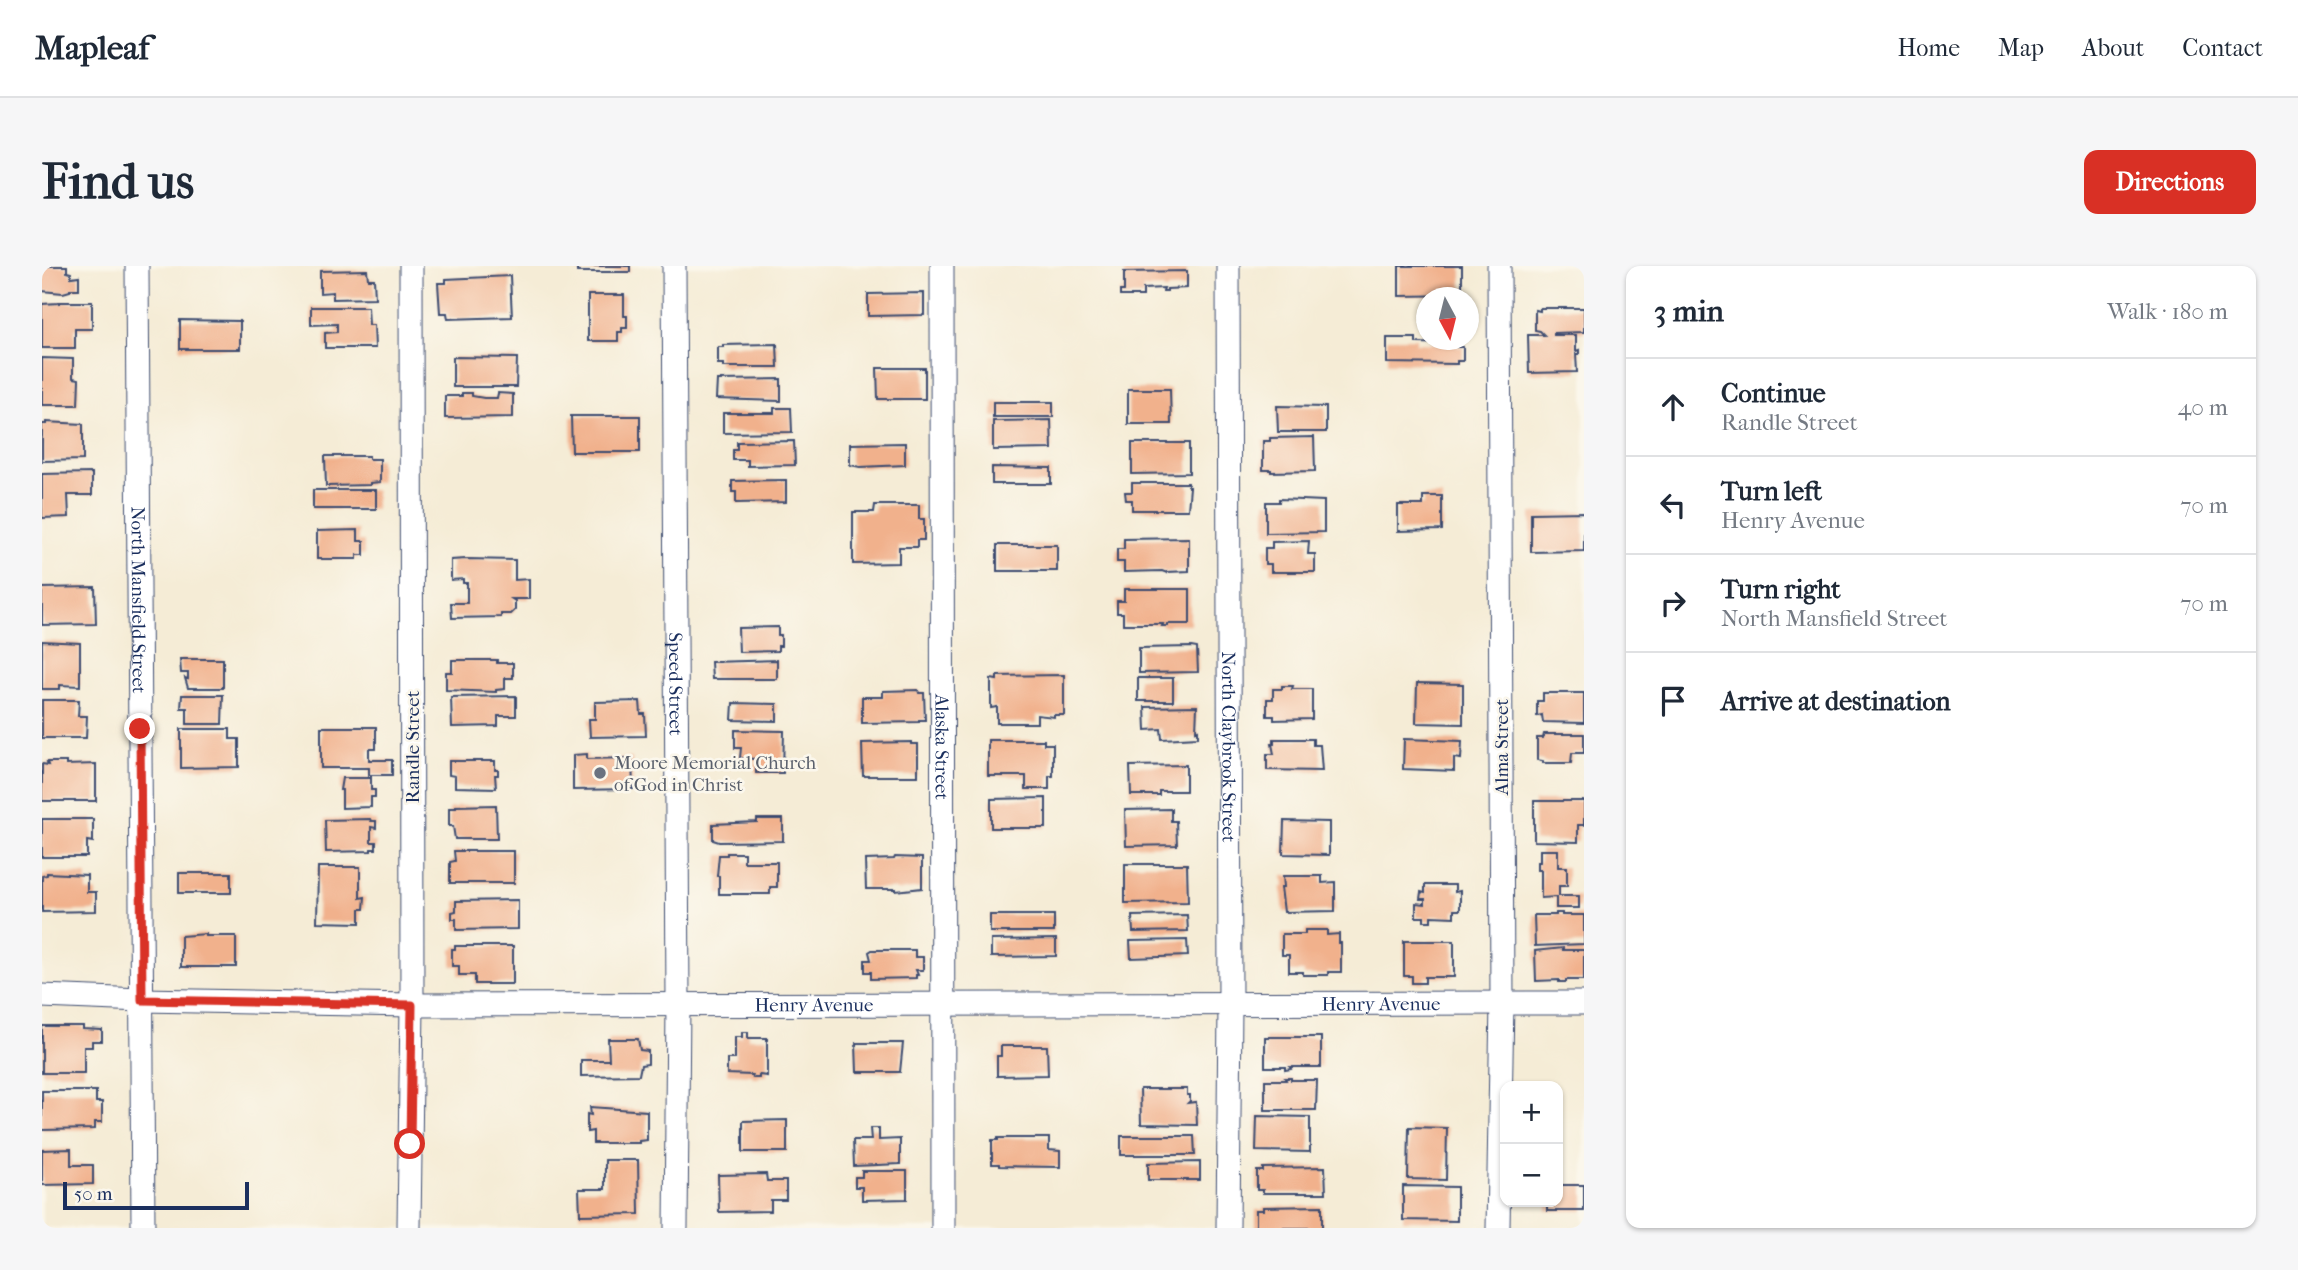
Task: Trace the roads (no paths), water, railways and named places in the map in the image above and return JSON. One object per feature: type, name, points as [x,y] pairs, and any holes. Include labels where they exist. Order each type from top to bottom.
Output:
[{"type":"street","name":"North Mansfield Street","points":[[137,266],[144,1228]]},
{"type":"street","name":"Randle Street","points":[[409,1228],[412,1005],[411,266]]},
{"type":"street","name":"Speed Street","points":[[674,266],[678,1003],[676,1228]]},
{"type":"street","name":"Alaska Street","points":[[942,266],[943,1228]]},
{"type":"street","name":"North Claybrook Street","points":[[1228,266],[1228,1228]]},
{"type":"street","name":"Alma Street","points":[[1498,1228],[1502,1003],[1499,266]]},
{"type":"street","name":"Henry Avenue","points":[[42,996],[412,1005],[1584,1003]]},
{"type":"place","name":"Moore Memorial Church of God in Christ","points":[[600,773]]}]
